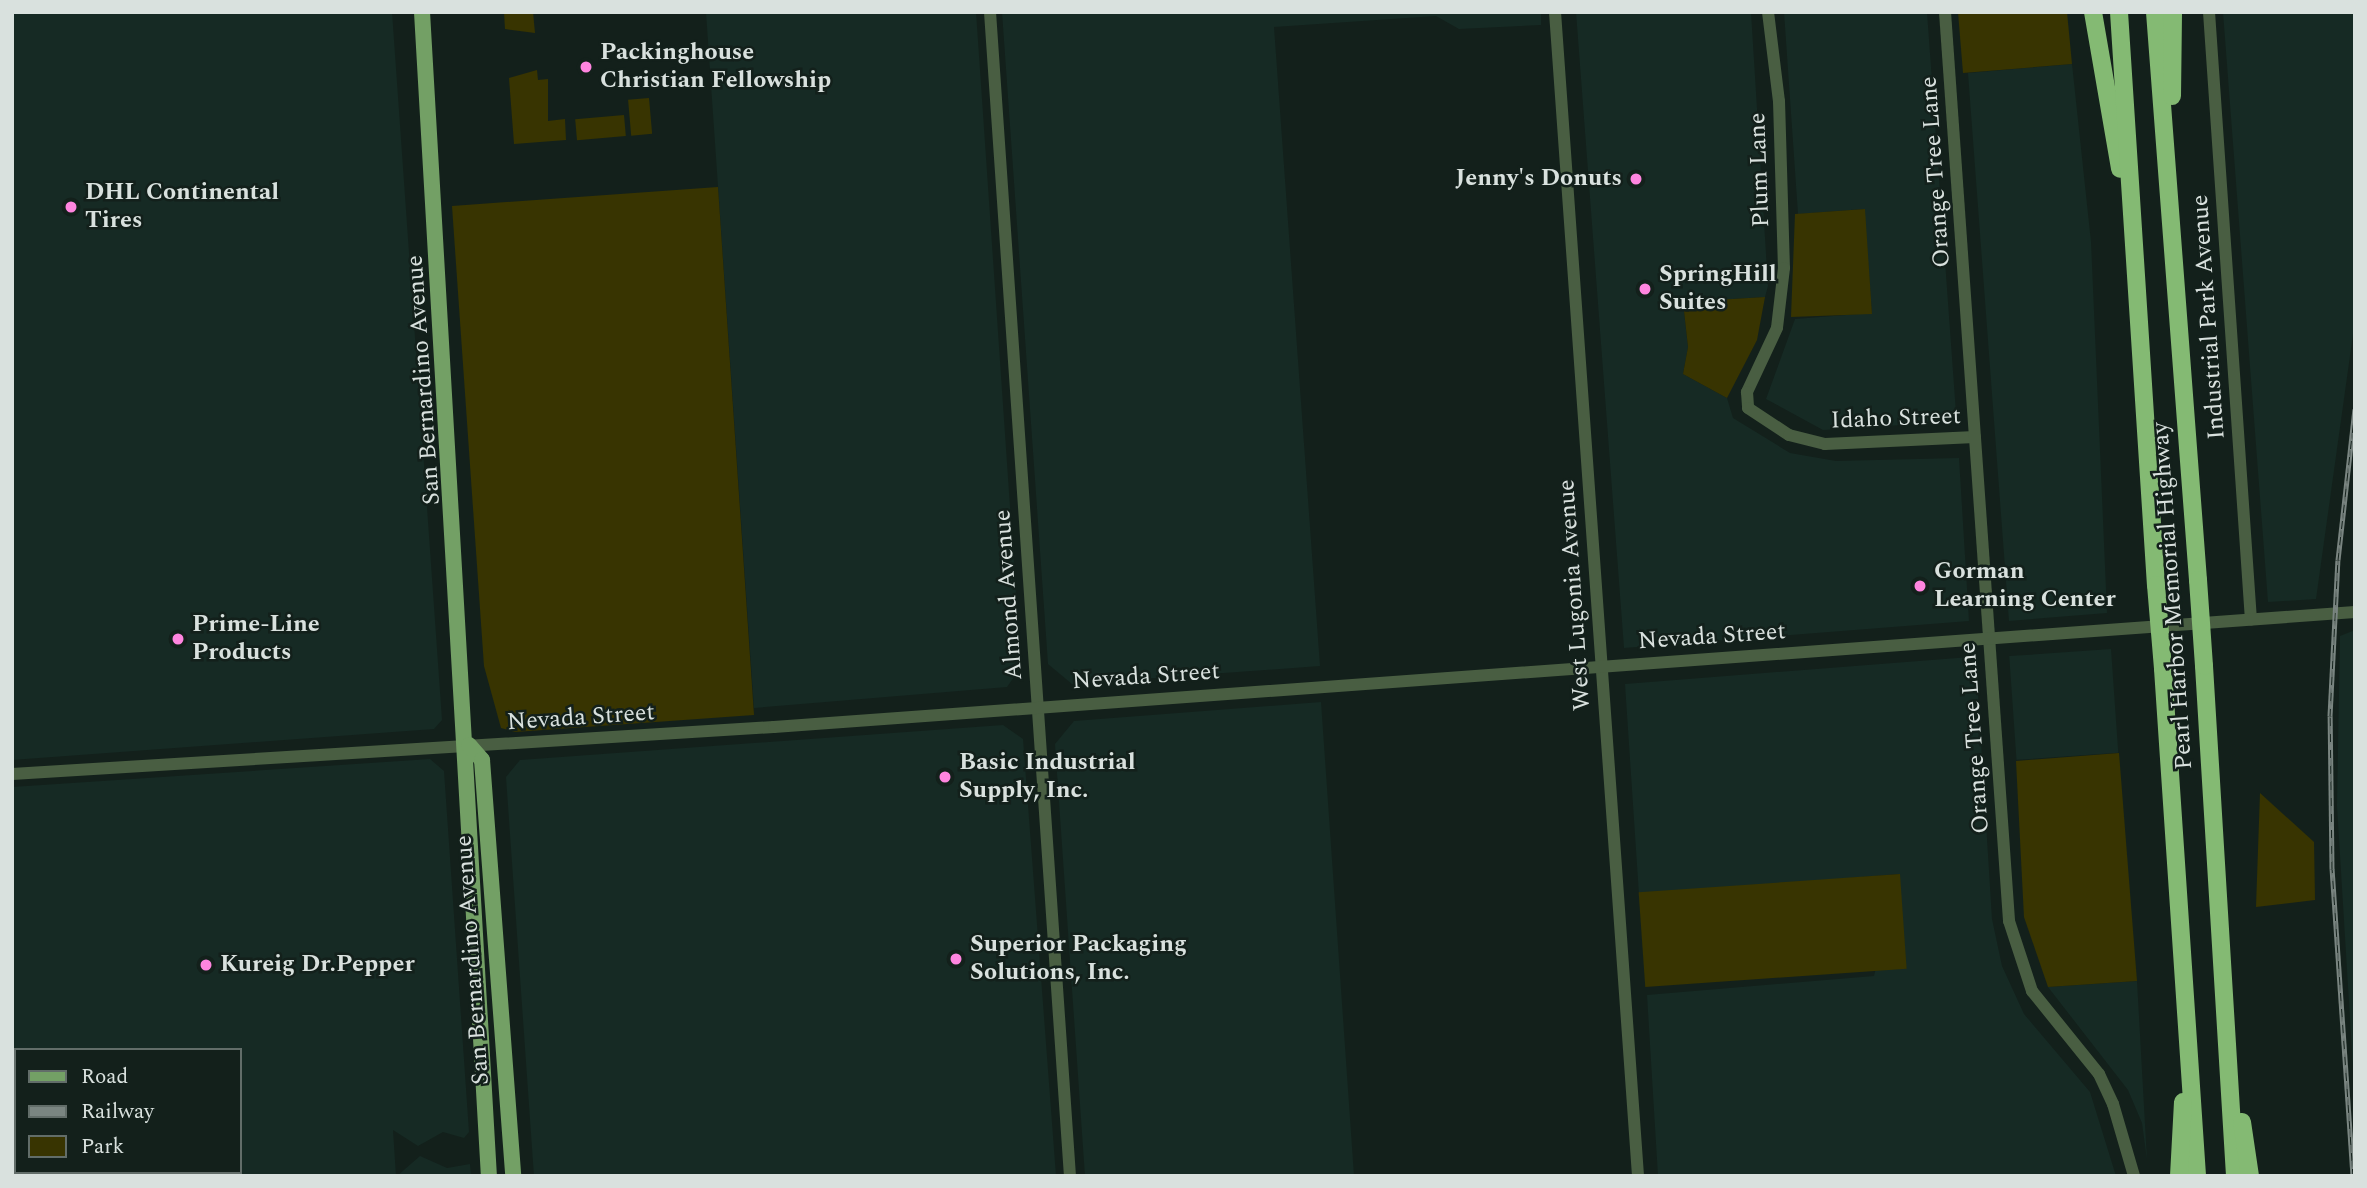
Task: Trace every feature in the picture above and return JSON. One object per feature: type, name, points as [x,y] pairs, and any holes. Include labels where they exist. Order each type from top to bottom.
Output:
[{"type":"highway","points":[[2093,12],[2138,268]]},
{"type":"highway","name":"Pearl Harbor Memorial Highway","points":[[2119,12],[2197,1176]]},
{"type":"highway","name":"Pearl Harbor Memorial Highway","points":[[2155,12],[2204,666],[2235,1176]]},
{"type":"highway","points":[[2171,218],[2173,12]]},
{"type":"highway","points":[[2220,948],[2249,1176]]},
{"type":"highway","points":[[2179,1176],[2188,1057]]},
{"type":"main road","name":"San Bernardino Avenue","points":[[422,12],[469,745],[461,762],[489,1176]]},
{"type":"main road","name":"San Bernardino Avenue","points":[[469,745],[482,760],[513,1176]]},
{"type":"street","name":"Almond Avenue","points":[[990,12],[1070,1176]]},
{"type":"street","name":"West Lugonia Avenue","points":[[1555,12],[1637,1176]]},
{"type":"street","name":"Plum Lane","points":[[1746,404],[1777,328],[1783,280],[1779,101],[1768,12]]},
{"type":"street","name":"Orange Tree Lane","points":[[1945,12],[2012,937],[2039,1003],[2099,1074],[2125,1132],[2134,1176]]},
{"type":"street","name":"Industrial Park Avenue","points":[[2209,12],[2251,620]]},
{"type":"street","name":"Idaho Street","points":[[1746,404],[1789,435],[1825,444],[1975,437]]},
{"type":"street","name":"Nevada Street","points":[[12,774],[469,745],[2355,614]]},
{"type":"shaded area","points":[[12,12],[392,12],[442,720],[434,729],[12,760]]},
{"type":"shaded area","points":[[706,12],[976,12],[1021,667],[1007,687],[754,708]]},
{"type":"shaded area","points":[[1002,12],[1541,12],[1541,25],[1459,29],[1436,16],[1274,27],[1320,666],[1072,684],[1048,664]]},
{"type":"shaded area","points":[[1576,12],[1751,12],[1768,286],[1765,297],[1683,302],[1688,347],[1683,374],[1727,398],[1733,418],[1790,453],[1836,461],[1959,458],[1969,621],[1624,648]]},
{"type":"shaded area","points":[[1784,12],[1927,12],[1956,413],[1949,422],[1823,430],[1766,399],[1795,319],[1872,313],[1864,209],[1798,214]]},
{"type":"shaded area","points":[[2223,12],[2355,12],[2355,320],[2316,599],[2268,602]]},
{"type":"shaded area","points":[[2072,64],[2091,242],[2107,613],[2009,621],[1968,73]]},
{"type":"shaded area","points":[[2355,630],[2355,1100],[2337,806],[2340,636]]},
{"type":"shaded area","points":[[2111,649],[2118,753],[2017,760],[2009,656]]},
{"type":"shaded area","points":[[1970,657],[1976,662],[1992,919],[2002,966],[2024,1014],[2090,1092],[2116,1176],[1658,1176],[1647,995],[1874,976],[1899,874],[1639,895],[1625,684]]},
{"type":"shaded area","points":[[1321,702],[1354,1176],[1085,1176],[1055,744],[1074,721]]},
{"type":"shaded area","points":[[1003,725],[1023,739],[1056,1176],[534,1176],[506,777],[520,760]]},
{"type":"shaded area","points":[[430,759],[444,771],[469,1132],[464,1138],[443,1132],[418,1146],[393,1130],[396,1176],[12,1176],[12,787]]},
{"type":"shaded area","points":[[2137,981],[2147,1160],[2142,1123],[2128,1090],[2048,987]]},
{"type":"shaded area","points":[[420,1156],[447,1168],[470,1164],[471,1176],[397,1176]]},
{"type":"green space","points":[[504,12],[533,12],[535,33],[505,29]]},
{"type":"green space","points":[[1958,12],[2067,12],[2072,64],[1963,73]]},
{"type":"green space","points":[[537,70],[538,80],[548,79],[548,121],[565,119],[566,140],[514,144],[509,78]]},
{"type":"green space","points":[[649,98],[652,134],[631,136],[628,100]]},
{"type":"green space","points":[[624,115],[626,136],[577,140],[575,119]]},
{"type":"green space","points":[[718,187],[754,715],[515,732],[501,728],[484,666],[452,206]]},
{"type":"green space","points":[[1865,209],[1872,314],[1791,317],[1795,214]]},
{"type":"green space","points":[[1765,297],[1757,340],[1727,398],[1683,374],[1688,347],[1683,302]]},
{"type":"green space","points":[[2119,753],[2137,981],[2048,987],[2024,917],[2016,761]]},
{"type":"green space","points":[[2260,793],[2314,842],[2315,900],[2256,907]]},
{"type":"green space","points":[[1900,874],[1907,969],[1645,987],[1639,892]]},
{"type":"railway","points":[[2353,1176],[2332,869],[2330,716],[2338,560],[2355,409]]},
{"type":"place","name":"Packinghouse Christian Fellowship","points":[[586,67]]},
{"type":"place","name":"Jenny's Donuts","points":[[1636,179]]},
{"type":"place","name":"DHL Continental Tires","points":[[71,207]]},
{"type":"place","name":"SpringHill Suites","points":[[1645,289]]},
{"type":"place","name":"Gorman Learning Center","points":[[1920,586]]},
{"type":"place","name":"Prime-Line Products","points":[[178,639]]},
{"type":"place","name":"Basic Industrial Supply, Inc.","points":[[945,777]]},
{"type":"place","name":"Superior Packaging Solutions, Inc.","points":[[956,959]]},
{"type":"place","name":"Kureig Dr.Pepper","points":[[206,965]]}]
